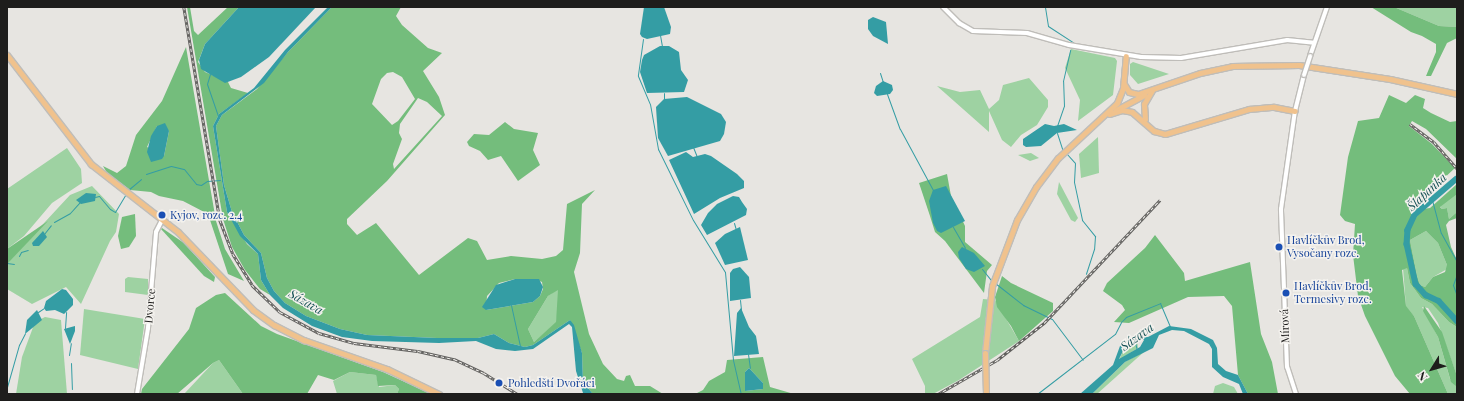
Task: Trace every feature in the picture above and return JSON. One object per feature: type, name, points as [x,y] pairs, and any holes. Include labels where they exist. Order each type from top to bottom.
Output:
[{"type":"main road","points":[[7,55],[31,83],[86,159],[117,187],[162,220],[187,241],[228,287],[263,318],[287,332],[387,369],[439,394]]},
{"type":"main road","points":[[1108,114],[1119,98],[1124,84],[1126,56]]},
{"type":"main road","points":[[1124,84],[1129,92],[1135,94],[1200,73],[1232,66],[1267,64],[1315,67],[1457,94]]},
{"type":"main road","points":[[986,394],[985,352],[992,286],[1017,220],[1036,187],[1058,158],[1067,149],[1108,114],[1153,89]]},
{"type":"main road","points":[[1146,122],[1144,104],[1153,89]]},
{"type":"main road","points":[[1108,114],[1129,111],[1146,122],[1154,131],[1167,134],[1249,109],[1274,107],[1295,111]]},
{"type":"street","points":[[943,7],[959,23],[973,31],[1027,33],[1126,56],[1181,58],[1279,41],[1314,42]]},
{"type":"street","name":"Mírová","points":[[1296,394],[1287,367],[1281,209],[1295,111],[1314,42],[1327,7]]},
{"type":"street","name":"Dvorce","points":[[137,394],[148,328],[156,232],[162,220]]},
{"type":"green space","points":[[187,7],[190,7],[194,31],[198,35],[228,7],[239,7],[205,44],[198,62],[205,72],[228,82],[231,88],[248,93],[219,114],[213,126],[227,212],[247,244],[258,254],[261,280],[270,295],[260,289],[245,270],[232,247],[223,219]]},
{"type":"green space","points":[[332,7],[401,7],[396,16],[402,25],[428,48],[442,53],[423,71],[439,97],[445,115],[387,181],[347,219],[347,224],[357,235],[376,223],[419,275],[468,238],[477,241],[487,260],[511,256],[542,259],[556,256],[563,250],[567,204],[595,190],[582,204],[580,253],[574,272],[589,334],[603,364],[617,379],[624,381],[626,376],[630,375],[635,386],[650,386],[663,394],[593,394],[583,382],[582,353],[570,320],[533,345],[525,347],[509,343],[494,334],[478,338],[367,335],[340,329],[306,316],[285,303],[274,291],[267,278],[261,253],[244,235],[232,212],[224,185],[216,126],[222,115],[257,89],[288,52]],"holes":[[[393,72],[402,77],[415,99],[398,121],[392,125],[372,104],[381,79],[387,73]],[[418,98],[427,102],[442,116],[394,169],[393,164],[402,139],[399,133],[400,124]],[[515,279],[535,279],[542,282],[543,289],[540,296],[533,302],[486,310],[487,296],[499,283]],[[558,290],[556,322],[534,342],[528,329],[548,296]]]},
{"type":"green space","points":[[1371,7],[1394,7],[1439,26],[1457,27],[1457,38],[1447,43],[1431,76],[1426,76],[1436,52],[1436,44],[1411,32]]},
{"type":"green space","points":[[1394,7],[1457,7],[1457,27],[1439,26]]},
{"type":"green space","points":[[186,47],[216,221],[225,249],[244,281],[228,274],[208,214],[183,201],[159,196],[151,192],[130,190],[107,173],[103,166],[117,173],[126,166],[136,135],[162,101]],"holes":[[[157,126],[169,131],[164,156],[147,147]]]},
{"type":"green space","points":[[1071,49],[1115,58],[1117,61],[1113,95],[1078,121],[1080,100],[1065,68]]},
{"type":"green space","points":[[1133,62],[1169,74],[1138,84],[1130,75],[1130,64]]},
{"type":"green space","points":[[1029,78],[1048,100],[1048,107],[1037,125],[1021,135],[1011,147],[1002,140],[989,111],[989,132],[937,86],[960,92],[980,90],[989,109],[999,100],[1003,85]]},
{"type":"green space","points":[[1389,95],[1406,103],[1415,95],[1425,99],[1423,108],[1431,113],[1450,122],[1457,121],[1457,159],[1426,129],[1412,121],[1409,126],[1432,144],[1455,168],[1428,193],[1409,221],[1414,220],[1423,209],[1430,208],[1457,184],[1457,194],[1440,207],[1442,209],[1447,208],[1449,219],[1457,212],[1457,218],[1449,221],[1446,225],[1451,247],[1457,260],[1457,327],[1449,322],[1432,304],[1421,298],[1410,283],[1407,268],[1402,270],[1406,306],[1414,316],[1448,394],[1410,394],[1395,376],[1365,316],[1358,296],[1353,255],[1355,224],[1345,221],[1340,215],[1348,157],[1358,121],[1379,118]],"holes":[[[1426,231],[1438,243],[1447,265],[1445,272],[1433,277],[1425,287],[1420,285],[1417,276],[1410,240]]]},
{"type":"green space","points":[[505,122],[514,129],[538,133],[533,150],[540,165],[518,181],[501,156],[488,160],[480,151],[469,146],[467,142],[474,134],[489,135]]},
{"type":"green space","points":[[1098,137],[1099,173],[1081,178],[1079,154]]},
{"type":"green space","points":[[67,148],[81,169],[82,183],[52,203],[24,236],[7,249],[7,189]]},
{"type":"green space","points":[[1031,153],[1039,158],[1030,161],[1018,155]]},
{"type":"green space","points":[[947,174],[951,196],[965,226],[965,242],[992,265],[987,271],[984,293],[945,241],[935,232],[919,183]]},
{"type":"green space","points":[[1059,182],[1078,218],[1075,222],[1071,220],[1057,194]]},
{"type":"green space","points":[[92,186],[119,214],[116,232],[110,241],[81,304],[66,287],[32,304],[7,289],[7,263],[70,195]]},
{"type":"green space","points":[[1454,194],[1457,194],[1457,212],[1449,219],[1447,208],[1442,209],[1440,206]]},
{"type":"green space","points":[[135,214],[136,236],[129,247],[121,249],[118,236],[122,217]]},
{"type":"green space","points":[[48,221],[8,263],[7,263],[7,249]]},
{"type":"green space","points":[[162,228],[184,243],[215,277],[214,282],[204,276],[161,229]]},
{"type":"green space","points":[[1426,231],[1438,243],[1447,265],[1447,269],[1433,277],[1425,287],[1420,285],[1417,276],[1410,240]]},
{"type":"green space","points":[[1155,235],[1184,273],[1185,281],[1250,262],[1261,334],[1272,362],[1278,394],[1248,394],[1238,375],[1232,306],[1224,296],[1188,297],[1129,323],[1114,322],[1125,310],[1122,305],[1103,291],[1107,283],[1145,248]]},
{"type":"green space","points":[[1403,268],[1407,268],[1410,283],[1421,298],[1432,304],[1449,322],[1457,327],[1457,376],[1438,323],[1428,308],[1422,307],[1438,337],[1450,379],[1457,387],[1457,394],[1448,394],[1414,316],[1406,307]]},
{"type":"green space","points":[[1002,276],[1011,283],[1053,303],[1053,311],[1019,341],[1011,326],[997,307],[995,297]]},
{"type":"green space","points":[[128,277],[148,279],[148,295],[125,292],[125,279]]},
{"type":"green space","points":[[558,289],[559,304],[556,323],[534,342],[528,329],[548,296]]},
{"type":"green space","points":[[225,293],[261,326],[277,334],[383,372],[431,394],[397,394],[399,389],[395,385],[378,386],[376,375],[350,372],[334,380],[318,375],[307,394],[243,394],[219,360],[213,363],[177,394],[141,394],[142,389],[189,329],[196,308],[216,295]]},
{"type":"green space","points":[[983,299],[995,300],[1019,341],[959,380],[933,394],[925,394],[925,386],[912,359],[980,317]]},
{"type":"green space","points":[[1424,306],[1442,332],[1457,376],[1457,387],[1451,382],[1438,337],[1423,311]]},
{"type":"green space","points":[[84,309],[145,319],[138,369],[80,355]]},
{"type":"green space","points":[[45,317],[61,320],[67,394],[16,394],[22,357],[35,322]]},
{"type":"green space","points":[[1137,339],[1138,348],[1119,360],[1125,347]]},
{"type":"green space","points":[[1145,351],[1097,394],[1092,394],[1125,362]]},
{"type":"green space","points":[[763,357],[770,387],[794,394],[675,394],[697,393],[703,390],[709,381],[725,372],[727,360]],"holes":[[[749,368],[763,383],[763,389],[745,391],[745,372]]]},
{"type":"green space","points":[[219,360],[243,394],[184,394],[213,363]]},
{"type":"green space","points":[[350,372],[376,375],[379,387],[395,385],[399,389],[397,394],[337,394],[333,381]]},
{"type":"green space","points":[[1223,383],[1234,387],[1238,394],[1213,394],[1215,386]]},
{"type":"water","points":[[239,7],[316,7],[269,57],[241,77],[225,83],[201,69],[199,60],[205,44]]},
{"type":"water","points":[[328,7],[332,7],[288,52],[264,83],[222,115],[216,126],[224,185],[232,212],[244,235],[261,253],[267,278],[274,291],[285,303],[306,316],[340,329],[367,335],[478,338],[494,334],[509,343],[525,347],[533,345],[570,320],[574,325],[582,353],[583,382],[593,394],[583,393],[576,371],[572,327],[569,324],[533,349],[515,351],[496,349],[476,341],[439,343],[372,341],[342,337],[312,326],[283,308],[270,295],[261,280],[258,254],[240,236],[227,212],[213,126],[219,114],[254,88],[285,50]]},
{"type":"water","points":[[644,7],[664,7],[671,27],[670,34],[647,39],[642,37],[640,34]]},
{"type":"water","points":[[873,17],[886,22],[888,44],[873,36],[868,29],[868,20]]},
{"type":"water","points":[[660,46],[669,46],[679,52],[681,70],[688,80],[684,92],[647,93],[640,72],[642,60],[644,55]]},
{"type":"water","points":[[883,81],[892,85],[893,90],[890,94],[877,96],[874,93],[876,86]]},
{"type":"water","points":[[687,97],[721,114],[726,122],[724,134],[720,141],[668,156],[658,138],[656,107],[664,99]]},
{"type":"water","points":[[165,123],[169,131],[164,156],[162,159],[151,162],[147,152],[151,136],[157,126]]},
{"type":"water","points":[[1045,124],[1054,126],[1064,124],[1077,130],[1057,133],[1041,146],[1026,147],[1023,145],[1023,139]]},
{"type":"water","points":[[686,152],[693,157],[705,154],[711,156],[737,174],[744,181],[744,188],[720,198],[694,214],[669,160]]},
{"type":"water","points":[[946,186],[965,221],[941,233],[937,231],[933,223],[929,201],[933,190]]},
{"type":"water","points":[[86,193],[96,194],[95,201],[81,204],[76,200]]},
{"type":"water","points":[[733,196],[739,197],[747,209],[746,215],[707,235],[701,225],[708,213],[717,204]]},
{"type":"water","points":[[740,227],[748,260],[725,265],[715,243],[725,234]]},
{"type":"water","points":[[43,231],[47,237],[39,246],[33,246],[32,243]]},
{"type":"water","points":[[962,247],[974,253],[985,266],[974,272],[966,269],[959,258],[958,252]]},
{"type":"water","points":[[740,267],[749,277],[751,298],[730,301],[730,273],[733,269]]},
{"type":"water","points":[[515,279],[539,279],[543,287],[540,296],[533,302],[486,310],[482,307],[496,285]]},
{"type":"water","points":[[62,289],[66,290],[73,299],[73,305],[64,314],[55,310],[46,311],[44,308],[46,301]]},
{"type":"water","points":[[741,308],[749,327],[756,336],[759,354],[734,356],[737,313]]},
{"type":"water","points":[[37,310],[42,320],[25,334],[27,320]]},
{"type":"water","points":[[75,326],[75,331],[70,344],[64,329]]},
{"type":"water","name":"Sázava","points":[[1169,326],[1191,329],[1213,340],[1217,348],[1218,364],[1226,371],[1238,375],[1248,394],[1243,394],[1239,384],[1223,377],[1212,367],[1212,349],[1209,344],[1184,331],[1172,330],[1159,335],[1153,348],[1125,362],[1092,394],[1080,394],[1113,365],[1120,346],[1134,336],[1148,337]],"holes":[[[1141,338],[1144,340],[1140,347],[1119,359],[1125,347]]]},
{"type":"water","points":[[749,368],[763,383],[763,389],[745,391],[745,372]]},
{"type":"waterway","points":[[1045,7],[1048,26],[1073,42]]},
{"type":"waterway","points":[[660,35],[662,46]]},
{"type":"waterway","points":[[643,39],[638,76],[650,104],[658,149],[693,220],[725,272],[733,360],[741,394]]},
{"type":"waterway","points":[[1057,126],[1064,106],[1063,81],[1070,50]]},
{"type":"waterway","points":[[880,73],[883,82]]},
{"type":"waterway","points":[[210,74],[207,84],[218,116]]},
{"type":"waterway","points":[[664,93],[664,100]]},
{"type":"waterway","points":[[887,94],[900,129],[933,190]]},
{"type":"waterway","points":[[1057,133],[1063,151]]},
{"type":"waterway","points":[[693,147],[697,157]]},
{"type":"waterway","points":[[1066,153],[1075,163],[1074,182],[1082,220],[1095,236],[1094,249],[1086,274]]},
{"type":"waterway","points":[[146,174],[171,166],[184,169],[196,184],[201,185],[207,181],[220,180]]},
{"type":"waterway","points":[[128,190],[141,179]]},
{"type":"waterway","name":"Šlapanka","points":[[1457,179],[1415,215],[1408,230],[1407,244],[1416,284],[1426,295],[1439,301],[1457,321]]},
{"type":"waterway","points":[[95,197],[99,196],[110,209],[115,212],[126,194]]},
{"type":"waterway","points":[[1432,200],[1441,233],[1457,262]]},
{"type":"waterway","points":[[54,222],[70,213],[80,202]]},
{"type":"waterway","points":[[734,223],[736,230]]},
{"type":"waterway","points":[[44,234],[51,225]]},
{"type":"waterway","points":[[953,227],[965,248]]},
{"type":"waterway","points":[[19,256],[21,252],[28,250]]},
{"type":"waterway","points":[[7,263],[14,264]]},
{"type":"waterway","points":[[982,269],[991,280]]},
{"type":"waterway","points":[[1457,274],[1453,285],[1457,296]]},
{"type":"waterway","points":[[995,283],[1023,305],[1052,319],[1083,360]]},
{"type":"waterway","points":[[740,300],[741,309]]},
{"type":"waterway","points":[[1037,394],[1115,334],[1121,322],[1126,317],[1160,303],[1170,327]]},
{"type":"waterway","points":[[511,305],[520,346]]},
{"type":"waterway","points":[[38,312],[44,308]]},
{"type":"waterway","points":[[65,328],[66,312]]},
{"type":"waterway","points":[[7,387],[19,345],[25,333]]},
{"type":"waterway","name":"Sázava","points":[[1134,339],[1137,350]]},
{"type":"waterway","points":[[69,355],[71,343]]},
{"type":"waterway","points":[[748,354],[750,368]]},
{"type":"waterway","points":[[71,363],[72,389]]},
{"type":"railway","points":[[184,7],[220,220],[233,254],[252,285],[280,312],[319,333],[354,343],[418,351],[454,359],[484,373],[518,394]]},
{"type":"railway","points":[[1410,124],[1434,142],[1457,168]]},
{"type":"railway","points":[[938,394],[997,360],[1044,323],[1160,200]]},
{"type":"place","name":"Kyjov, rozc. 2.4","points":[[162,215]]},
{"type":"place","name":"Havlíčkův Brod, Vysočany rozc.","points":[[1279,247]]},
{"type":"place","name":"Havlíčkův Brod, Termesivy rozc.","points":[[1286,293]]},
{"type":"place","name":"Pohledští Dvořáci","points":[[499,383]]}]
